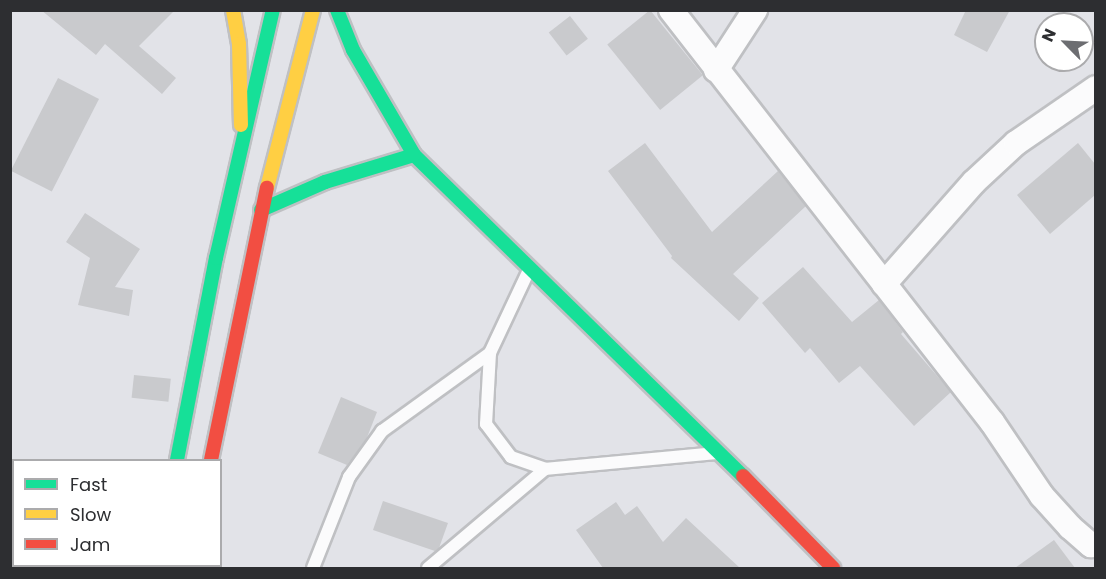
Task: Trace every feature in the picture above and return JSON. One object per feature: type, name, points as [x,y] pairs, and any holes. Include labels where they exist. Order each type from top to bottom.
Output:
[{"type":"main road","points":[[233,10],[239,44],[241,145]]},
{"type":"main road","points":[[177,459],[216,258],[273,10]]},
{"type":"main road","points":[[211,459],[261,210],[312,10]]},
{"type":"main road","points":[[337,10],[352,50],[414,155],[720,453],[833,568]]},
{"type":"main road","points":[[261,210],[325,182],[414,155]]},
{"type":"street","points":[[671,10],[992,422],[1042,496],[1070,527],[1091,545],[1095,545]]},
{"type":"street","points":[[716,70],[755,10]]},
{"type":"street","points":[[884,284],[974,182],[1016,143],[1095,88]]},
{"type":"lane","points":[[530,268],[490,353],[486,424],[512,457],[545,470],[720,453]]},
{"type":"lane","points":[[313,568],[349,477],[382,431],[490,353]]},
{"type":"lane","points":[[428,568],[545,470]]},
{"type":"building","points":[[41,10],[175,10],[139,46],[176,78],[162,94],[105,44],[96,55]]},
{"type":"building","points":[[650,10],[703,75],[660,110],[607,45]]},
{"type":"building","points":[[966,10],[1010,10],[987,52],[954,35]]},
{"type":"building","points":[[570,16],[588,39],[567,55],[549,33]]},
{"type":"building","points":[[58,78],[99,99],[52,192],[11,171]]},
{"type":"building","points":[[645,143],[712,232],[778,171],[806,206],[733,274],[759,298],[739,321],[671,258],[672,256],[608,171]]},
{"type":"building","points":[[1078,143],[1095,164],[1095,195],[1050,234],[1017,195]]},
{"type":"building","points":[[85,213],[140,249],[115,287],[133,290],[129,316],[78,305],[90,258],[66,242]]},
{"type":"building","points":[[803,267],[852,322],[879,300],[903,332],[901,334],[951,392],[914,426],[860,366],[839,383],[810,348],[805,353],[762,303]]},
{"type":"building","points":[[134,375],[171,379],[168,402],[132,398]]},
{"type":"building","points":[[341,397],[377,412],[366,440],[347,465],[318,453]]},
{"type":"building","points":[[383,501],[448,523],[439,548],[435,551],[373,530]]},
{"type":"building","points":[[616,502],[625,515],[637,506],[663,542],[686,518],[740,568],[603,568],[576,530]]},
{"type":"building","points":[[1054,540],[1075,568],[1015,568]]},
{"type":"traffic: fast","points":[[177,459],[216,258],[273,10]]},
{"type":"traffic: fast","points":[[337,10],[353,50],[414,155],[743,476]]},
{"type":"traffic: fast","points":[[261,210],[325,182],[414,155]]},
{"type":"traffic: slow","points":[[233,10],[239,44],[241,125]]},
{"type":"traffic: slow","points":[[267,188],[313,10]]},
{"type":"traffic: jam","points":[[211,459],[267,188]]},
{"type":"traffic: jam","points":[[743,476],[833,568]]}]
